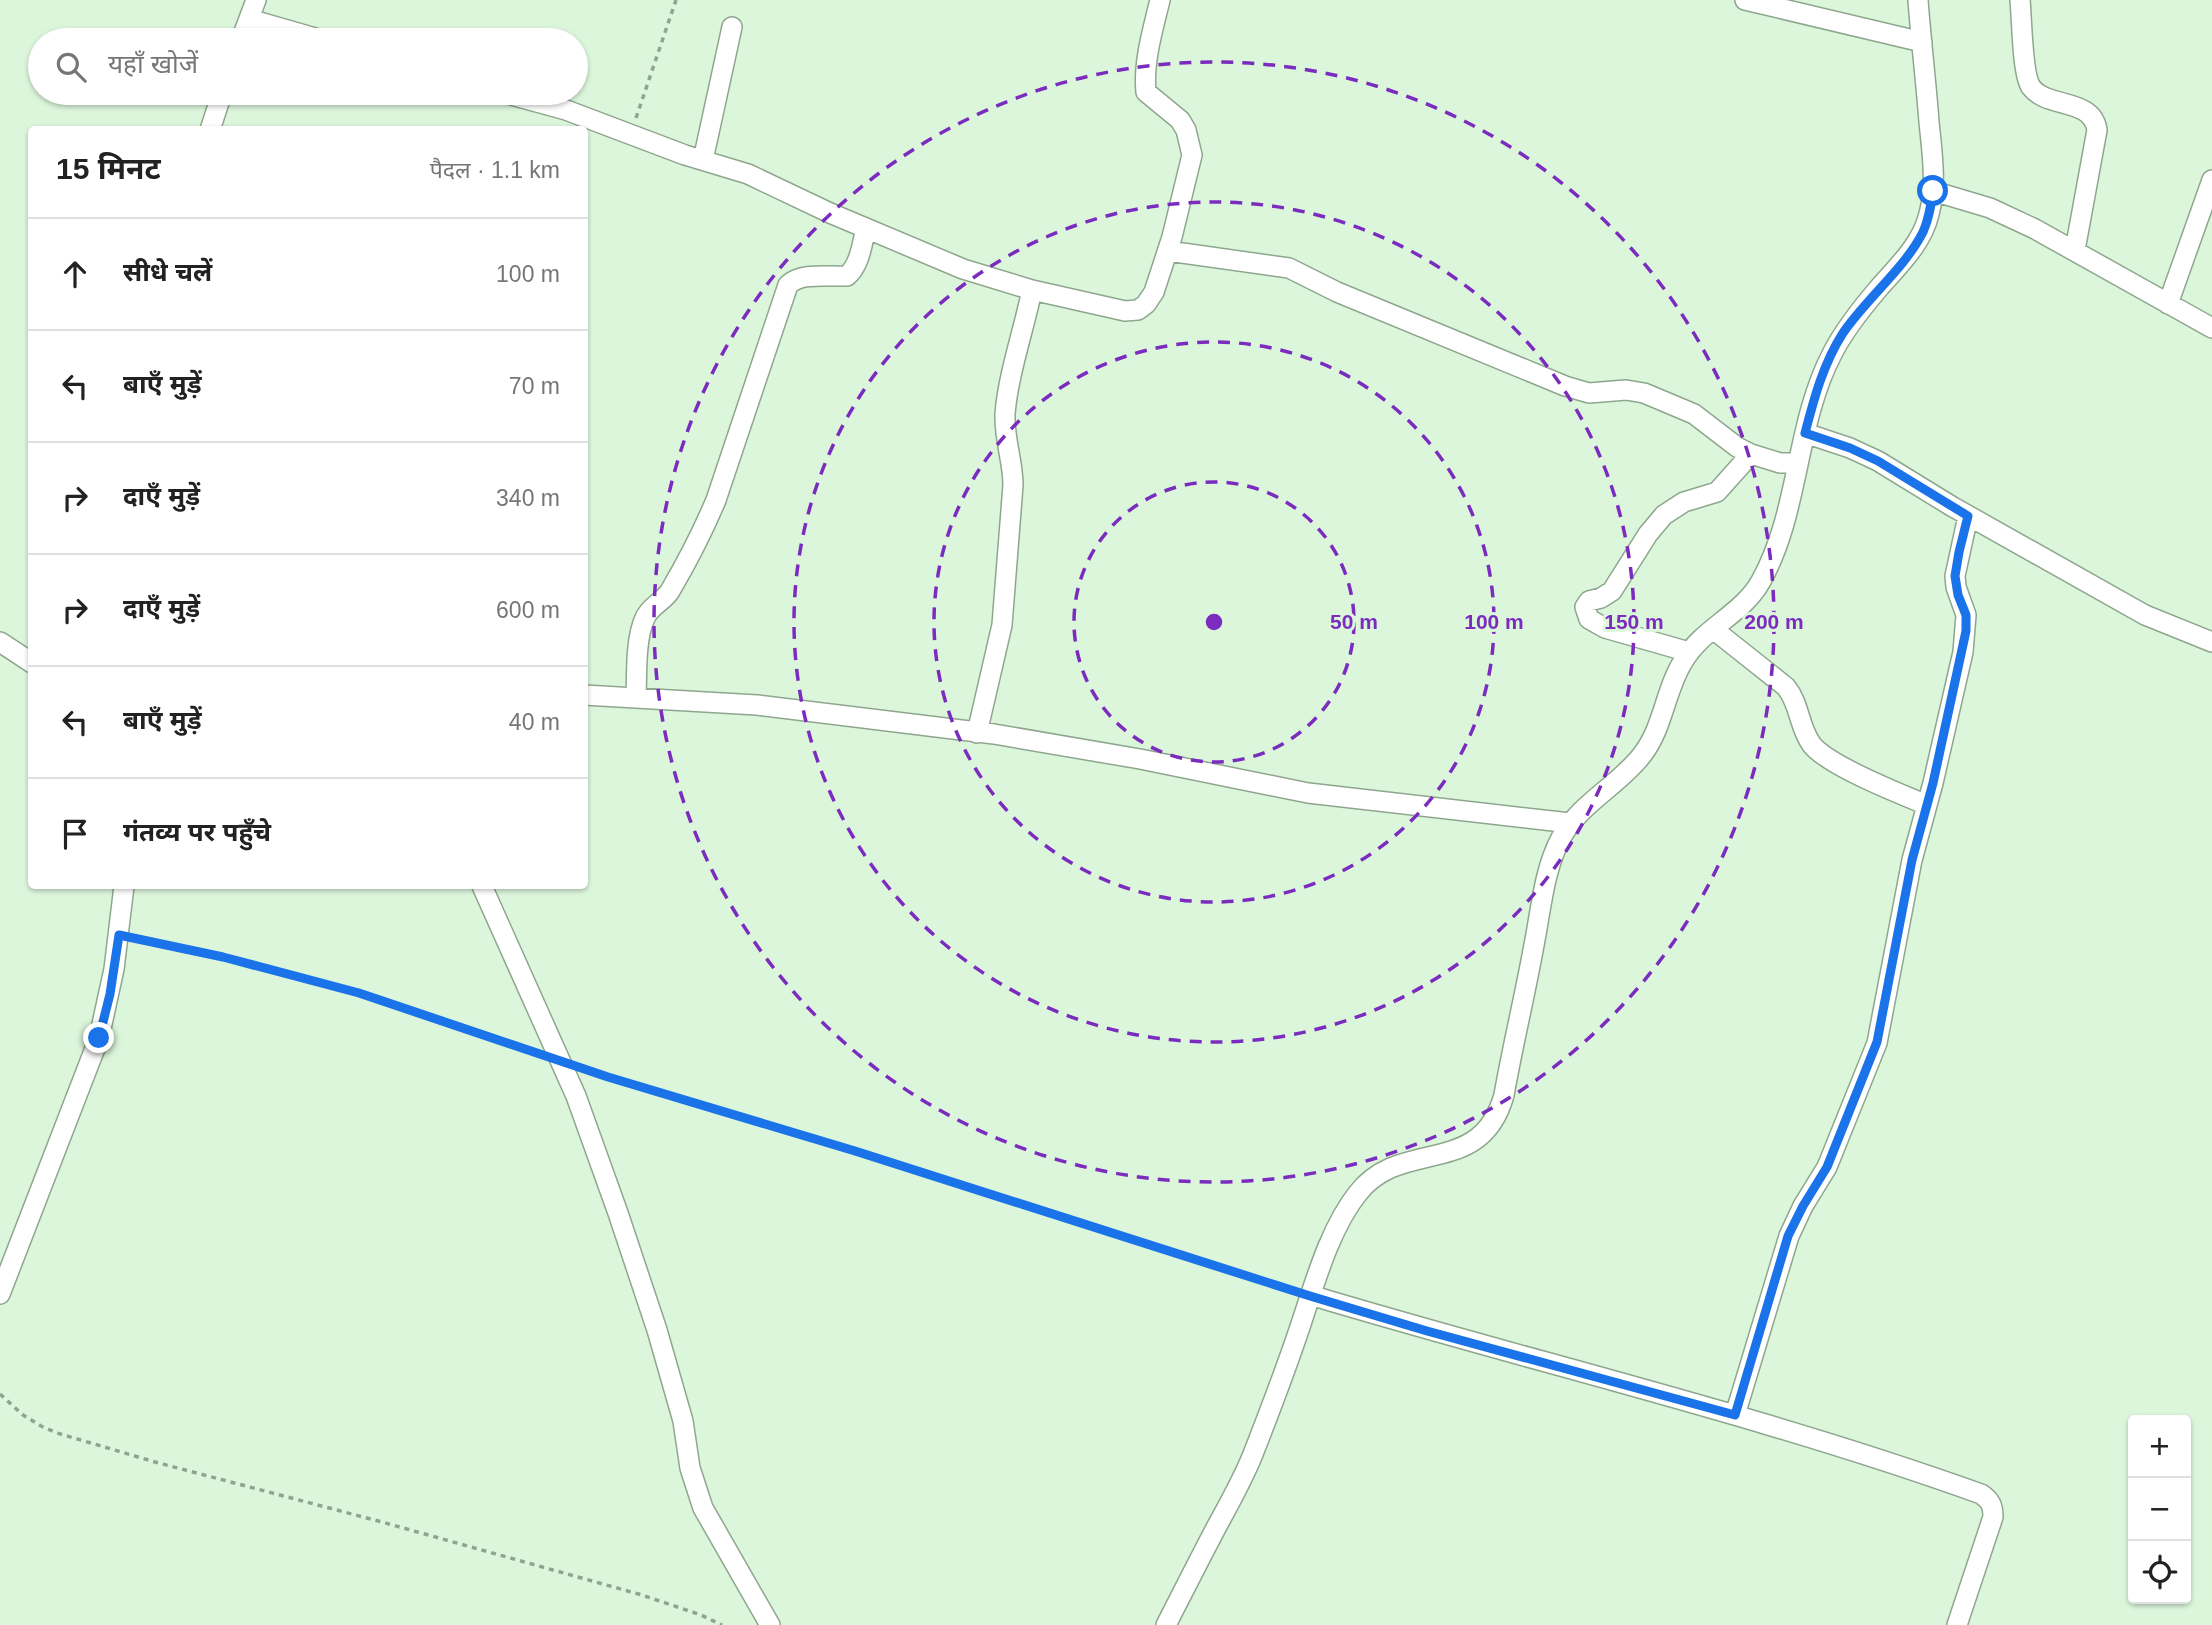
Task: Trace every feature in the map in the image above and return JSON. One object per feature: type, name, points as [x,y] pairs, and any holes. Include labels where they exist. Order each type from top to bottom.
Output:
[{"type":"street","points":[[246,28],[256,0]]},
{"type":"street","points":[[548,105],[748,174],[963,269],[1032,290],[1125,311],[1138,310],[1154,292],[1168,251],[1192,155],[1186,130],[1180,120],[1146,92],[1145,80],[1160,0]]},
{"type":"street","points":[[1745,0],[1922,42]]},
{"type":"street","points":[[1166,1625],[1249,1465],[1310,1296],[1343,1217],[1363,1187],[1384,1170],[1459,1148],[1483,1135],[1492,1124],[1504,1095],[1552,859],[1560,839],[1580,812],[1642,755],[1661,720],[1675,677],[1689,652],[1759,585],[1775,550],[1817,386],[1832,353],[1860,310],[1917,242],[1930,213],[1933,161],[1918,0]]},
{"type":"street","points":[[2020,0],[2030,85],[2040,94],[2086,111],[2095,122],[2096,130],[2075,250]]},
{"type":"street","points":[[249,19],[280,28]]},
{"type":"street","points":[[703,160],[732,27]]},
{"type":"street","points":[[211,126],[218,105]]},
{"type":"street","points":[[2168,304],[2212,180]]},
{"type":"street","points":[[1933,191],[1990,208],[2075,250],[2212,328]]},
{"type":"street","points":[[636,698],[644,620],[650,609],[668,594],[705,526],[788,285],[801,278],[847,276],[857,262],[866,228]]},
{"type":"street","points":[[1168,251],[1289,268],[1337,292],[1572,388],[1590,393],[1626,390],[1644,393],[1694,414],[1737,447],[1751,454],[1780,463],[1798,463]]},
{"type":"street","points":[[977,733],[998,646],[1005,602],[1013,469],[1005,429],[1005,413],[1032,290]]},
{"type":"street","points":[[1805,433],[1850,448],[1878,461],[1968,516],[2145,615],[2212,642]]},
{"type":"street","points":[[1689,652],[1605,628],[1589,619],[1585,607],[1589,601],[1612,591],[1648,534],[1664,515],[1684,502],[1717,492],[1751,454]]},
{"type":"street","points":[[1735,1415],[1788,1236],[1827,1167],[1877,1042],[1912,860],[1966,631],[1966,615],[1958,595],[1955,576],[1968,516]]},
{"type":"street","points":[[1713,629],[1786,687],[1792,694],[1807,736],[1818,751],[1877,783],[1927,805]]},
{"type":"street","points":[[0,642],[28,660]]},
{"type":"street","points":[[588,695],[757,705],[1018,738],[1140,759],[1308,793],[1570,823]]},
{"type":"street","points":[[0,1294],[99,1038],[110,994],[124,889]]},
{"type":"street","points":[[483,889],[576,1096],[614,1201],[657,1329],[683,1421],[690,1468],[697,1492],[716,1533],[770,1625]]},
{"type":"street","points":[[1310,1296],[1735,1415],[1966,1489],[1989,1499],[1993,1517],[1957,1625]]},
{"type":"path","points":[[631,133],[676,0]]},
{"type":"path","points":[[119,935],[324,983],[390,1003],[618,1080],[953,1182],[1310,1296]]},
{"type":"path","points":[[0,1394],[23,1415],[57,1433],[642,1595],[722,1625]]},
{"type":"route","points":[[99,1038],[110,994],[119,935],[223,957],[359,993],[608,1077],[855,1151],[1310,1296],[1427,1331],[1735,1415],[1788,1236],[1836,1149],[1877,1042],[1912,860],[1933,783],[1966,631],[1966,615],[1958,595],[1955,576],[1968,516],[1878,461],[1850,448],[1805,433],[1817,386],[1832,353],[1860,310],[1917,242],[1930,213],[1933,191]]}]
